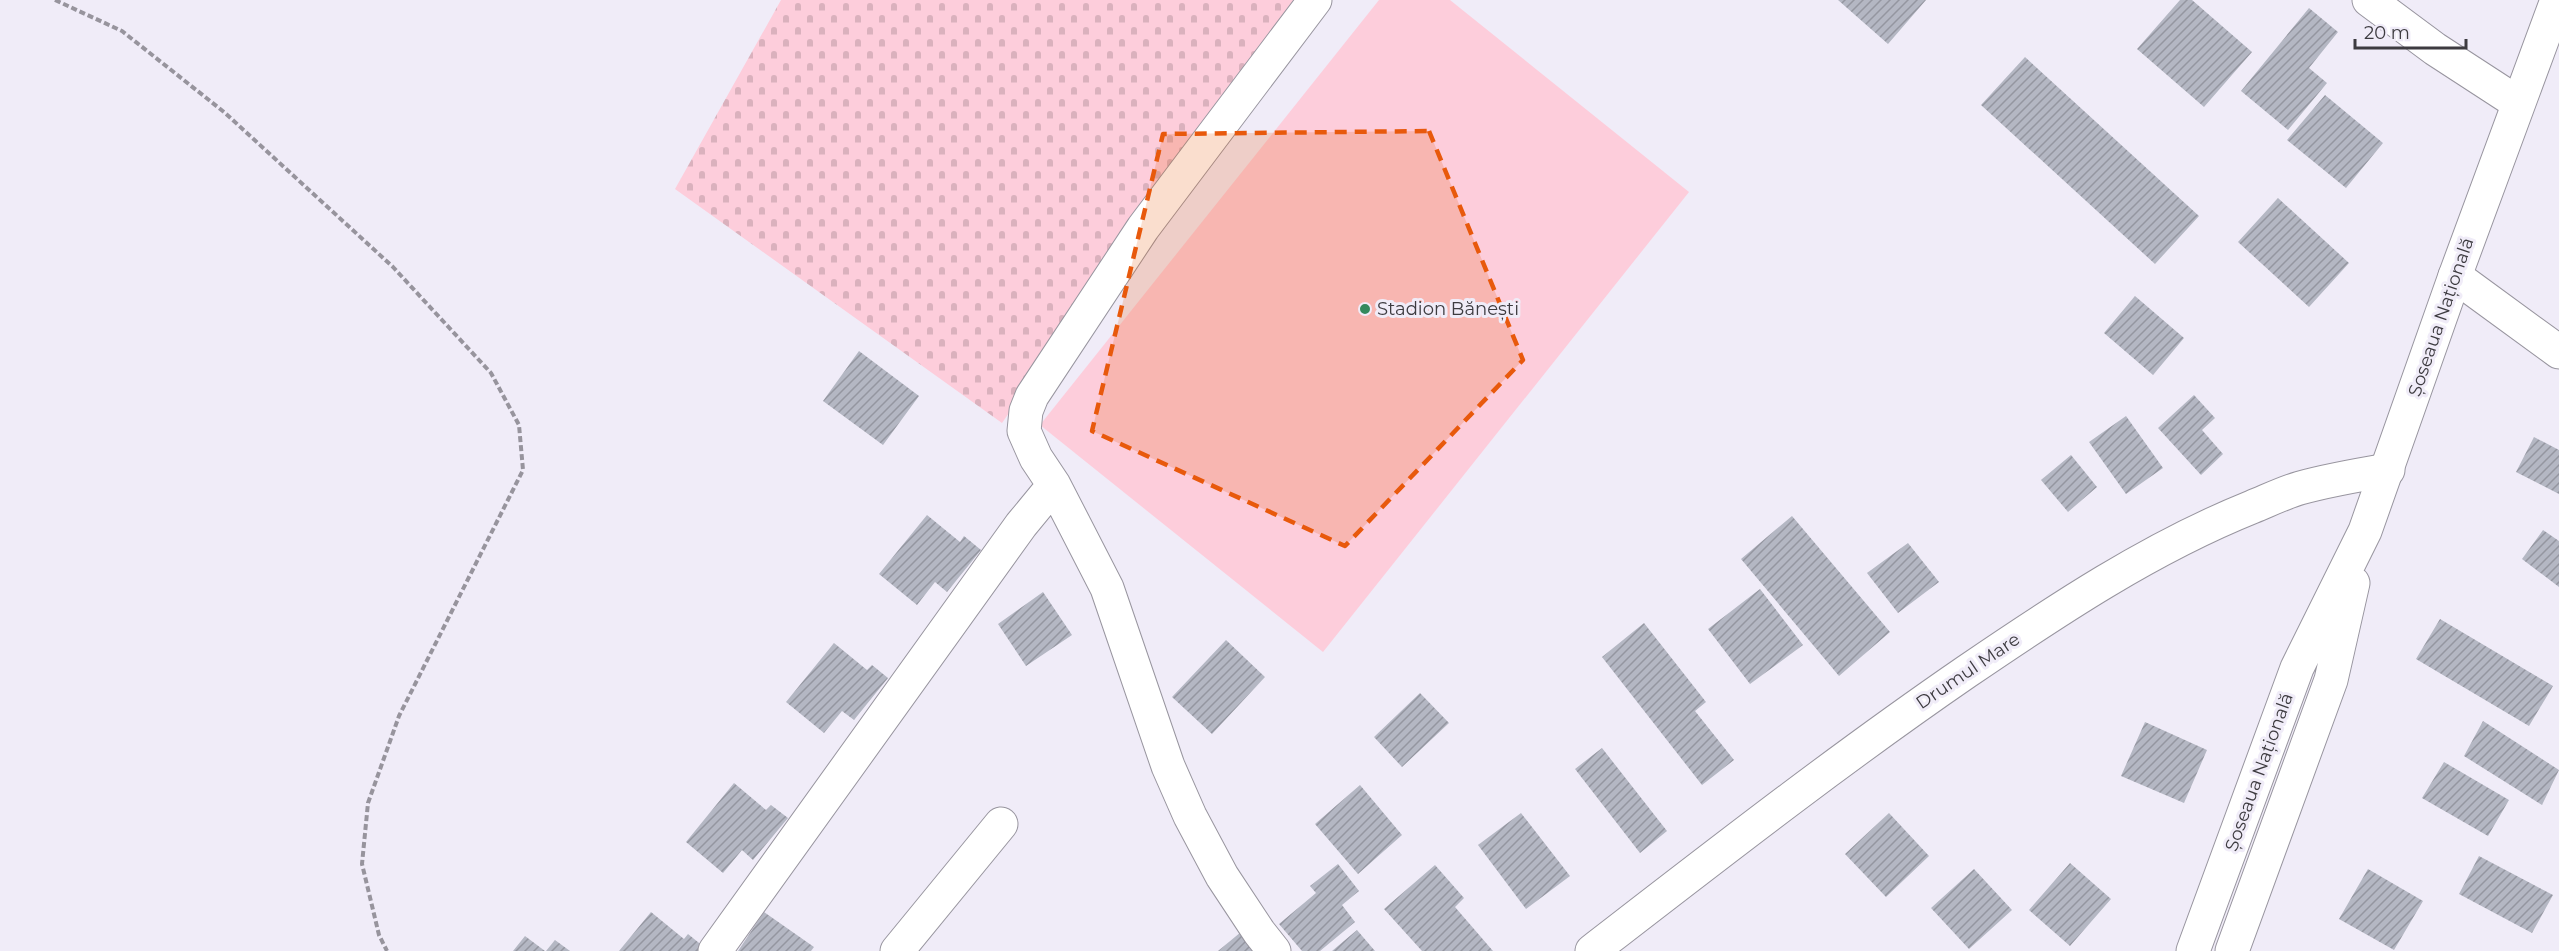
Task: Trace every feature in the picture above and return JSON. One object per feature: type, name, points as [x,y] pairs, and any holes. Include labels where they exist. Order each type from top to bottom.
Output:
[{"type":"main road","points":[[1274,951],[1222,876],[1190,816],[1168,766],[1107,588],[1054,485],[1036,458],[1024,431],[1026,411],[1032,396],[1143,228],[1315,0]]},
{"type":"main road","points":[[2369,0],[2435,49],[2518,103]]},
{"type":"main road","name":"Șoseaua Națională","points":[[2193,951],[2297,668],[2365,531],[2455,276],[2557,0]]},
{"type":"main road","points":[[2455,276],[2559,352]]},
{"type":"main road","name":"Drumul Mare","points":[[1592,951],[1762,819],[1916,707],[2048,616],[2177,541],[2228,516],[2298,488],[2342,477],[2388,470]]},
{"type":"main road","points":[[715,951],[1021,525],[1054,485]]},
{"type":"main road","name":"Șoseaua Națională","points":[[2232,951],[2331,680],[2365,531]]},
{"type":"main road","points":[[897,951],[1001,824]]},
{"type":"path","points":[[55,0],[123,31],[241,127],[393,267],[491,373],[519,425],[523,470],[399,716],[368,803],[362,864],[379,935],[387,951]]},
{"type":"highlighted area","points":[[1429,131],[1523,360],[1345,546],[1092,431],[1163,134]]},
{"type":"green space","points":[[781,0],[1304,0],[1224,104],[1002,423],[675,189]]},
{"type":"green space","name":"Stadion Bănești","points":[[1379,0],[1450,0],[1689,192],[1323,652],[1040,425]]},
{"type":"building","points":[[1838,0],[1926,0],[1888,44]]},
{"type":"building","points":[[2180,0],[2192,0],[2252,52],[2204,107],[2137,49]]},
{"type":"building","points":[[2309,8],[2338,32],[2309,68],[2327,83],[2288,130],[2241,91]]},
{"type":"building","points":[[2025,57],[2199,216],[2155,264],[1981,105]]},
{"type":"building","points":[[2325,95],[2383,143],[2346,188],[2287,140]]},
{"type":"building","points":[[2278,198],[2349,263],[2309,307],[2238,242]]},
{"type":"building","points":[[2135,296],[2184,338],[2153,375],[2104,333]]},
{"type":"building","points":[[859,351],[919,396],[883,445],[823,401]]},
{"type":"building","points":[[2194,395],[2215,418],[2202,430],[2223,454],[2201,475],[2158,428]]},
{"type":"building","points":[[2126,416],[2163,468],[2126,494],[2089,442]]},
{"type":"building","points":[[2534,437],[2559,450],[2559,494],[2516,472]]},
{"type":"building","points":[[2071,455],[2097,487],[2068,512],[2041,480]]},
{"type":"building","points":[[927,515],[960,542],[964,536],[981,550],[947,592],[935,582],[917,605],[879,574]]},
{"type":"building","points":[[1792,516],[1890,632],[1839,676],[1741,559]]},
{"type":"building","points":[[2543,530],[2559,541],[2559,587],[2522,559]]},
{"type":"building","points":[[1908,543],[1939,582],[1898,613],[1867,573]]},
{"type":"building","points":[[1760,589],[1803,645],[1750,684],[1708,629]]},
{"type":"building","points":[[1043,592],[1072,635],[1026,666],[998,624]]},
{"type":"building","points":[[2440,619],[2553,686],[2529,726],[2416,659]]},
{"type":"building","points":[[1644,623],[1706,702],[1695,711],[1734,760],[1702,785],[1602,657]]},
{"type":"building","points":[[1226,640],[1265,677],[1212,734],[1172,697]]},
{"type":"building","points":[[834,643],[867,670],[872,665],[888,678],[854,720],[842,711],[824,733],[786,702]]},
{"type":"building","points":[[1420,693],[1449,723],[1402,767],[1374,737]]},
{"type":"building","points":[[2483,721],[2559,770],[2542,805],[2464,756]]},
{"type":"building","points":[[2145,722],[2207,750],[2184,803],[2121,776]]},
{"type":"building","points":[[1602,748],[1667,831],[1640,853],[1575,769]]},
{"type":"building","points":[[2444,762],[2509,800],[2488,836],[2422,798]]},
{"type":"building","points":[[734,783],[766,810],[771,805],[788,818],[753,860],[742,850],[723,873],[686,842]]},
{"type":"building","points":[[1360,785],[1402,835],[1358,874],[1315,824]]},
{"type":"building","points":[[1521,813],[1570,876],[1526,909],[1478,845]]},
{"type":"building","points":[[1889,813],[1929,856],[1886,897],[1845,854]]},
{"type":"building","points":[[2479,856],[2553,895],[2532,933],[2459,894]]},
{"type":"building","points":[[2070,863],[2111,899],[2070,946],[2029,910]]},
{"type":"building","points":[[1338,864],[1359,891],[1342,905],[1355,922],[1320,951],[1302,951],[1279,924],[1316,893],[1310,886]]},
{"type":"building","points":[[1435,865],[1464,898],[1455,907],[1493,951],[1422,951],[1384,909]]},
{"type":"building","points":[[1974,869],[2012,910],[1969,949],[1931,908]]},
{"type":"building","points":[[2368,869],[2423,901],[2394,950],[2339,919]]},
{"type":"building","points":[[651,912],[684,939],[688,934],[704,947],[701,951],[619,951]]},
{"type":"building","points":[[764,912],[814,947],[811,951],[738,951]]},
{"type":"building","points":[[1357,930],[1375,951],[1332,951]]},
{"type":"building","points":[[1241,932],[1256,951],[1218,951]]},
{"type":"building","points":[[525,936],[545,951],[513,951]]},
{"type":"building","points":[[555,940],[570,951],[546,951]]},
{"type":"place","name":"Stadion Bănești","points":[[1365,309]]}]
